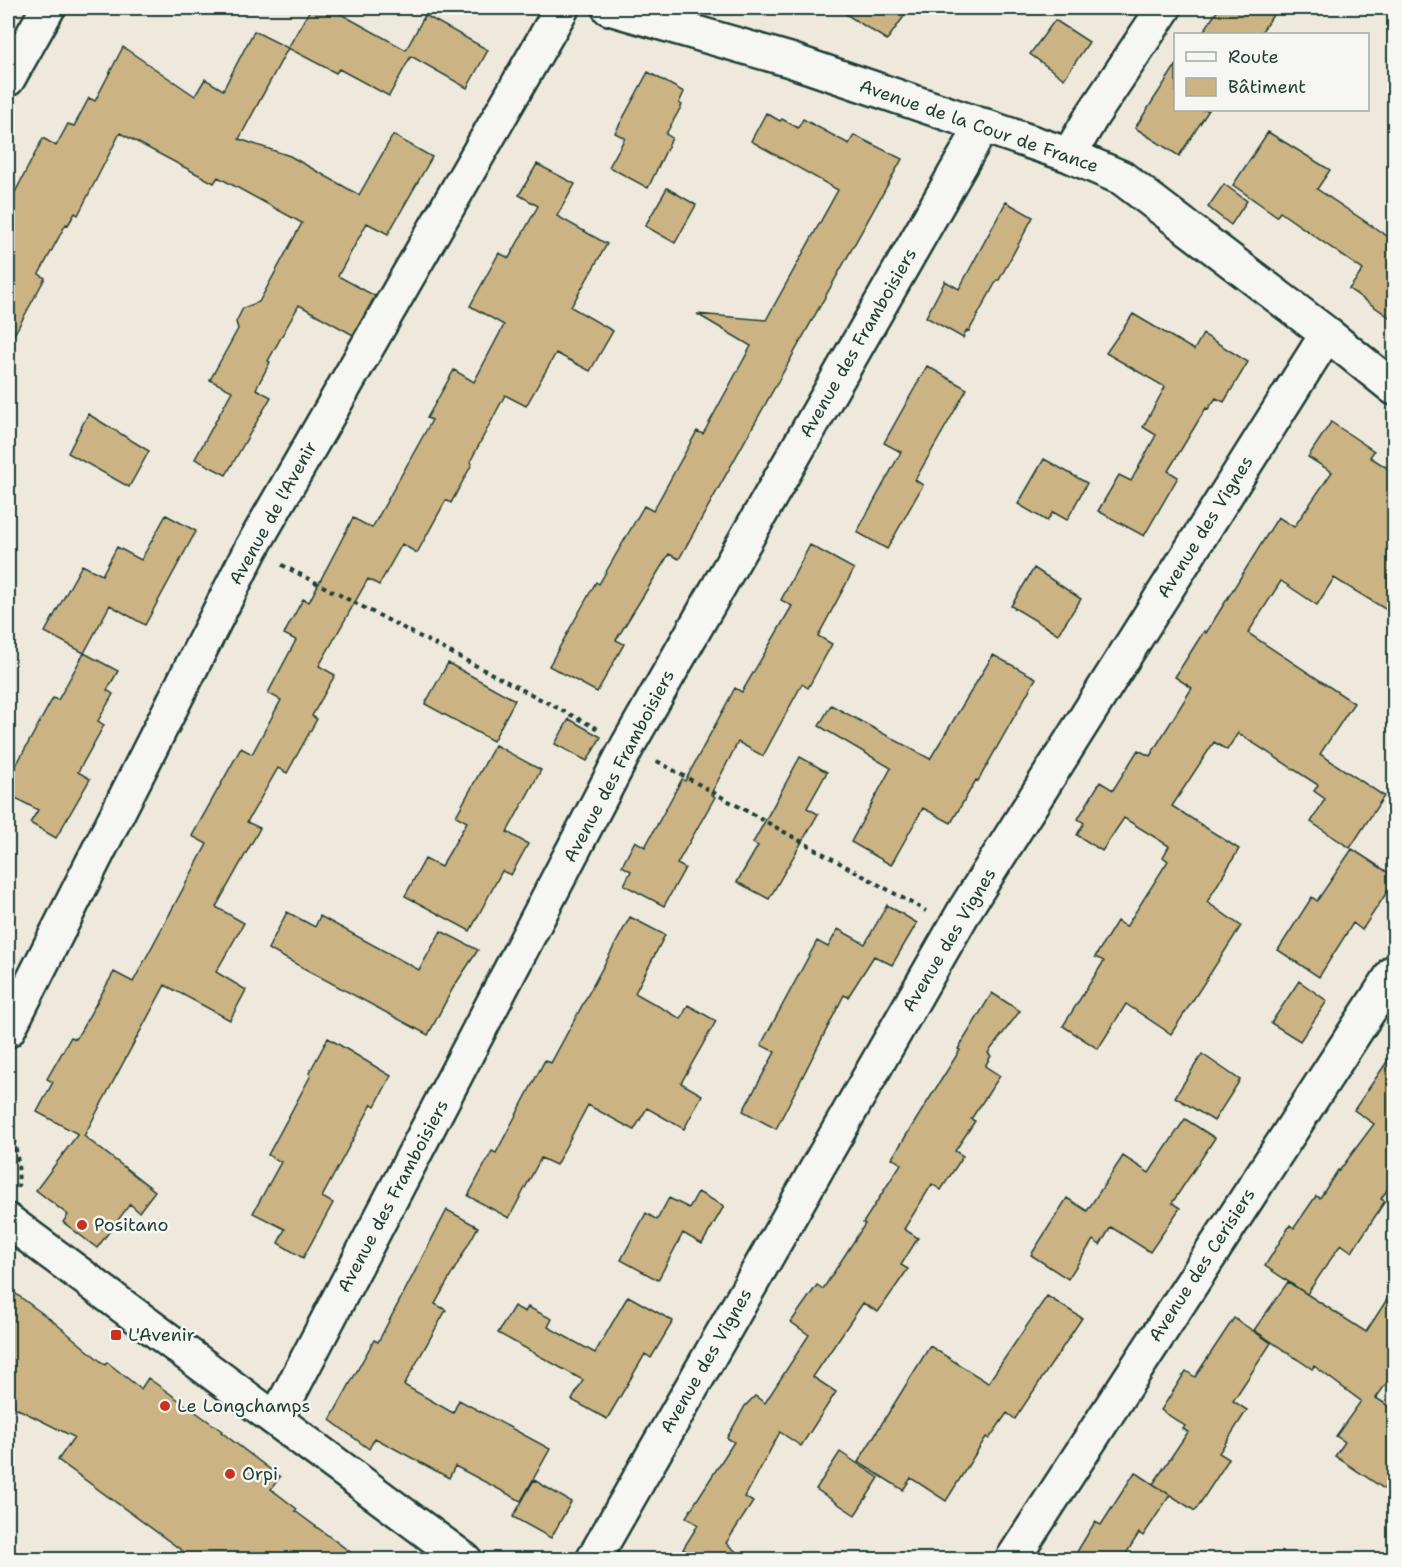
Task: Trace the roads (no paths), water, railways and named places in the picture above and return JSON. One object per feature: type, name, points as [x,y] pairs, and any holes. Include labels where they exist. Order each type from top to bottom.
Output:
[{"type":"street","points":[[8,79],[48,8]]},
{"type":"street","name":"Avenue de l'Avenir","points":[[8,1030],[251,549],[562,8]]},
{"type":"street","name":"Avenue de la Cour de France","points":[[609,8],[790,60],[1069,155],[1122,178],[1395,388]]},
{"type":"street","points":[[1069,155],[1092,116],[1164,8]]},
{"type":"street","name":"Avenue des Framboisiers","points":[[276,1419],[628,745],[983,125]]},
{"type":"street","name":"Avenue des Vignes","points":[[593,1560],[966,908],[1327,334]]},
{"type":"street","name":"Avenue des Cerisiers","points":[[1012,1560],[1395,972]]},
{"type":"street","points":[[13,1225],[465,1560]]},
{"type":"place","name":"Positano","points":[[82,1225]]},
{"type":"place","name":"L'Avenir","points":[[116,1335]]},
{"type":"place","name":"Le Longchamps","points":[[165,1406]]},
{"type":"place","name":"Orpi","points":[[230,1474]]}]
